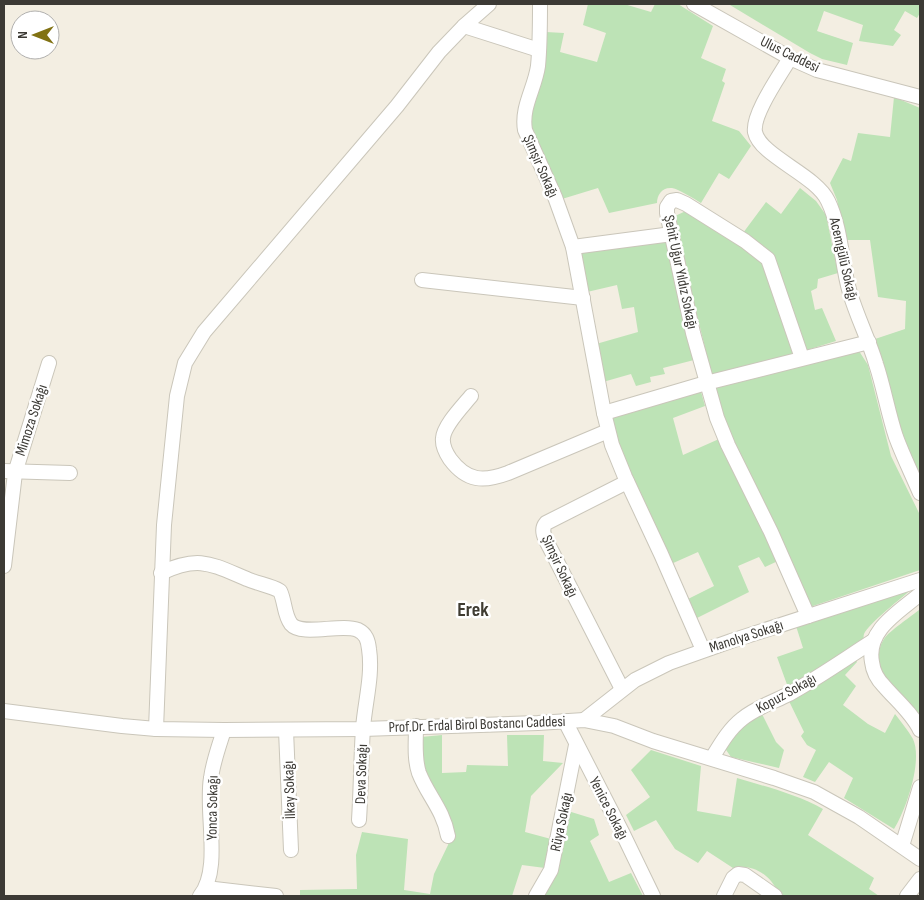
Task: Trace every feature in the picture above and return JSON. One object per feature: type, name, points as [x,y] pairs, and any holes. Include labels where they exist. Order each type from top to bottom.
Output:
[{"type":"street","points":[[156,729],[161,573],[168,469],[177,396],[185,363],[204,332],[397,106],[439,52],[489,4]]},
{"type":"street","name":"Şimşir Sokağı","points":[[540,4],[539,50],[536,77],[525,110],[523,120],[525,130],[555,196],[573,247],[604,413],[617,460],[703,650]]},
{"type":"street","name":"Ulus Caddesi","points":[[694,4],[790,58],[817,70],[920,97]]},
{"type":"street","points":[[464,26],[539,50]]},
{"type":"street","name":"Acemgülü Sokağı","points":[[790,58],[757,114],[755,131],[768,150],[812,182],[828,199],[836,224],[850,294],[869,342],[896,436],[920,493]]},
{"type":"street","name":"Şehit Uğur Yıldız Sokağı","points":[[802,358],[768,259],[760,251],[694,209],[677,200],[671,201],[667,207],[667,213],[706,383],[717,418],[808,616]]},
{"type":"street","points":[[573,247],[672,234]]},
{"type":"street","points":[[422,280],[583,298]]},
{"type":"street","points":[[604,413],[706,383],[869,342]]},
{"type":"street","name":"Mimoza Sokağı","points":[[4,566],[9,472],[49,363]]},
{"type":"street","points":[[471,396],[444,433],[443,445],[446,454],[455,466],[463,473],[479,479],[492,479],[608,431]]},
{"type":"street","points":[[9,472],[70,473]]},
{"type":"street","name":"Şimşir Sokağı","points":[[622,689],[550,550],[543,526],[627,482]]},
{"type":"street","name":"Deva Sokağı","points":[[161,573],[191,562],[212,564],[280,591],[288,617],[296,628],[352,628],[363,633],[367,638],[370,657],[363,729],[359,820]]},
{"type":"street","name":"Manolya Sokağı","points":[[584,720],[622,689],[644,675],[703,650],[920,580]]},
{"type":"street","points":[[919,725],[881,683],[876,675],[870,652],[878,632],[920,594]]},
{"type":"street","name":"Kopuz Sokağı","points":[[712,758],[722,741],[741,719],[813,680],[873,641]]},
{"type":"street","name":"Prof.Dr. Erdal Birol Bostancı Caddesi","points":[[4,711],[76,722],[156,729],[363,729],[584,720],[614,726],[653,741],[712,758],[814,792],[859,817],[920,859]]},
{"type":"street","name":"Yenice Sokağı","points":[[564,721],[620,827],[652,896]]},
{"type":"street","points":[[416,726],[418,768],[424,783],[442,812],[448,836]]},
{"type":"street","name":"Yonca Sokağı","points":[[224,730],[210,779],[211,853],[209,877],[203,892],[276,896]]},
{"type":"street","name":"İlkay Sokağı","points":[[286,730],[291,850]]},
{"type":"street","name":"Rüya Sokağı","points":[[536,896],[550,870],[576,745]]},
{"type":"street","points":[[902,846],[920,787]]},
{"type":"street","points":[[724,896],[738,874],[745,875],[775,896]]},
{"type":"street","points":[[907,896],[920,879]]},
{"type":"green space","points":[[588,4],[624,4],[651,12],[655,4],[678,4],[713,26],[701,58],[726,69],[722,81],[725,83],[712,121],[739,131],[751,146],[729,179],[719,173],[701,203],[672,188],[661,192],[657,203],[609,213],[598,188],[562,199],[531,131],[528,115],[546,32],[564,33],[560,52],[597,62],[606,33],[583,25]]},
{"type":"green space","points":[[730,4],[919,4],[920,13],[917,18],[905,11],[894,30],[901,35],[893,46],[859,41],[863,25],[824,11],[817,31],[853,43],[847,65],[822,59],[810,53]]},
{"type":"green space","points":[[894,97],[920,108],[920,478],[902,432],[875,339],[905,329],[906,301],[878,297],[870,240],[845,240],[837,200],[830,183],[843,158],[851,161],[858,133],[890,137]]},
{"type":"green space","points":[[800,188],[816,201],[826,215],[838,273],[818,279],[817,288],[811,291],[815,310],[822,308],[836,341],[807,350],[775,265],[743,233],[766,202],[781,214]]},
{"type":"green space","points":[[688,210],[761,256],[795,356],[712,376],[675,226],[675,216]]},
{"type":"green space","points":[[667,240],[694,360],[663,368],[665,374],[650,377],[651,382],[636,386],[631,374],[603,382],[596,344],[638,332],[634,307],[622,309],[617,285],[587,292],[578,253]]},
{"type":"green space","points":[[859,351],[868,365],[891,456],[920,515],[920,570],[810,607],[724,425],[712,385]]},
{"type":"green space","points":[[700,388],[705,406],[673,418],[683,455],[719,439],[780,560],[765,567],[759,557],[738,566],[749,592],[695,619],[686,600],[714,586],[698,552],[671,564],[619,449],[611,416]]},
{"type":"green space","points":[[913,588],[872,623],[864,634],[864,642],[789,690],[777,657],[803,648],[796,626]]},
{"type":"green space","points":[[920,609],[920,717],[888,682],[882,672],[879,650],[884,639],[895,628]]},
{"type":"green space","points":[[854,656],[857,662],[845,675],[856,686],[843,705],[868,724],[885,733],[895,714],[913,739],[916,748],[915,772],[912,785],[899,821],[894,829],[844,798],[853,778],[829,762],[815,782],[803,777],[816,750],[807,745],[801,736],[804,732],[788,699]]},
{"type":"green space","points":[[762,714],[776,742],[784,750],[779,768],[731,757],[724,747],[741,726]]},
{"type":"green space","points":[[442,735],[442,773],[466,772],[467,765],[508,766],[507,735],[544,735],[543,761],[563,763],[531,796],[525,832],[551,839],[545,868],[522,865],[512,896],[300,896],[300,890],[357,889],[356,855],[362,832],[408,839],[404,890],[430,894],[434,874],[448,845],[451,833],[423,765],[421,737]]},
{"type":"green space","points":[[651,750],[701,766],[697,811],[731,817],[737,778],[792,795],[823,809],[808,835],[874,878],[869,889],[879,896],[785,896],[767,877],[758,871],[748,867],[733,868],[707,851],[698,863],[675,849],[656,820],[634,831],[626,815],[650,797],[631,770]]},
{"type":"green space","points":[[568,811],[594,819],[599,835],[590,841],[609,882],[631,873],[643,896],[542,896]]},
{"type":"district","name":"Erek","points":[[473,609]]}]
